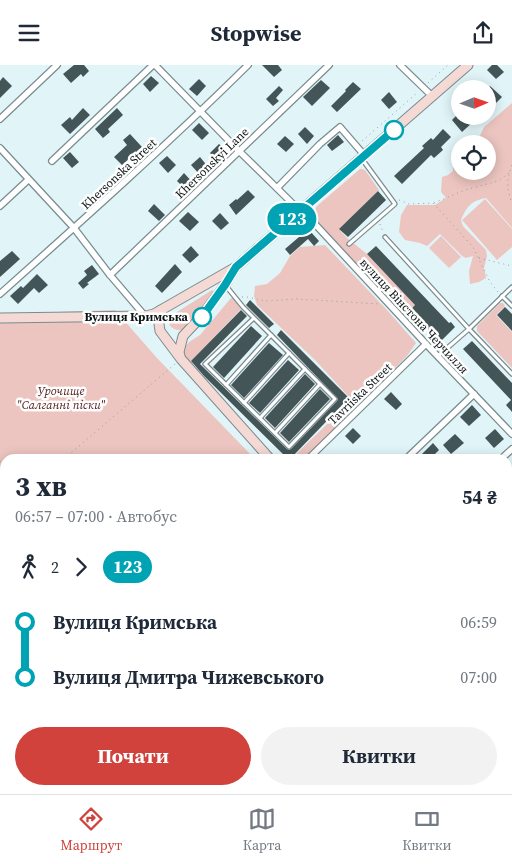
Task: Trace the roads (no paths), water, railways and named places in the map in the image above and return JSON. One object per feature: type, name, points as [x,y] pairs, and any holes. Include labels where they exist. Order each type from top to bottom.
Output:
[{"type":"street","points":[[0,119],[57,65]]},
{"type":"street","points":[[52,161],[154,65]]},
{"type":"street","name":"вулиця Вінстона Черчилля","points":[[154,65],[239,151],[302,210],[437,356],[512,433]]},
{"type":"street","name":"Khersonska Street","points":[[0,294],[201,111],[248,65]]},
{"type":"street","name":"Khersonskyi Lane","points":[[110,275],[329,65]]},
{"type":"street","points":[[400,65],[432,97]]},
{"type":"street","points":[[0,319],[145,316],[154,314],[236,267],[468,65]]},
{"type":"street","points":[[277,188],[320,144],[340,127],[363,157]]},
{"type":"street","points":[[0,148],[74,228],[110,275],[145,316],[153,321],[181,359],[266,454]]},
{"type":"street","points":[[0,206],[28,180]]},
{"type":"street","points":[[162,309],[159,324],[160,331],[173,338],[183,336],[202,317],[236,267]]},
{"type":"street","points":[[211,280],[222,281],[225,285]]},
{"type":"street","points":[[181,359],[178,352],[183,336]]},
{"type":"street","name":"Tavriiska Street","points":[[313,454],[426,344]]},
{"type":"street","points":[[411,454],[474,394]]},
{"type":"lane","points":[[349,245],[394,204],[363,157]]},
{"type":"lane","points":[[385,237],[512,374]]},
{"type":"lane","points":[[225,285],[243,307],[254,318],[335,399],[289,447],[205,364],[254,318]]},
{"type":"lane","points":[[437,356],[469,329],[512,287]]},
{"type":"lane","points":[[502,296],[512,306]]},
{"type":"lane","points":[[226,385],[271,335]]},
{"type":"lane","points":[[244,403],[289,353]]},
{"type":"lane","points":[[260,418],[305,369]]},
{"type":"lane","points":[[275,433],[320,384]]},
{"type":"place","name":"Вулиця Кримська","points":[[202,317]]},
{"type":"park label","name":"Урочище \"Салганні піски\"","points":[[61,398]]}]
